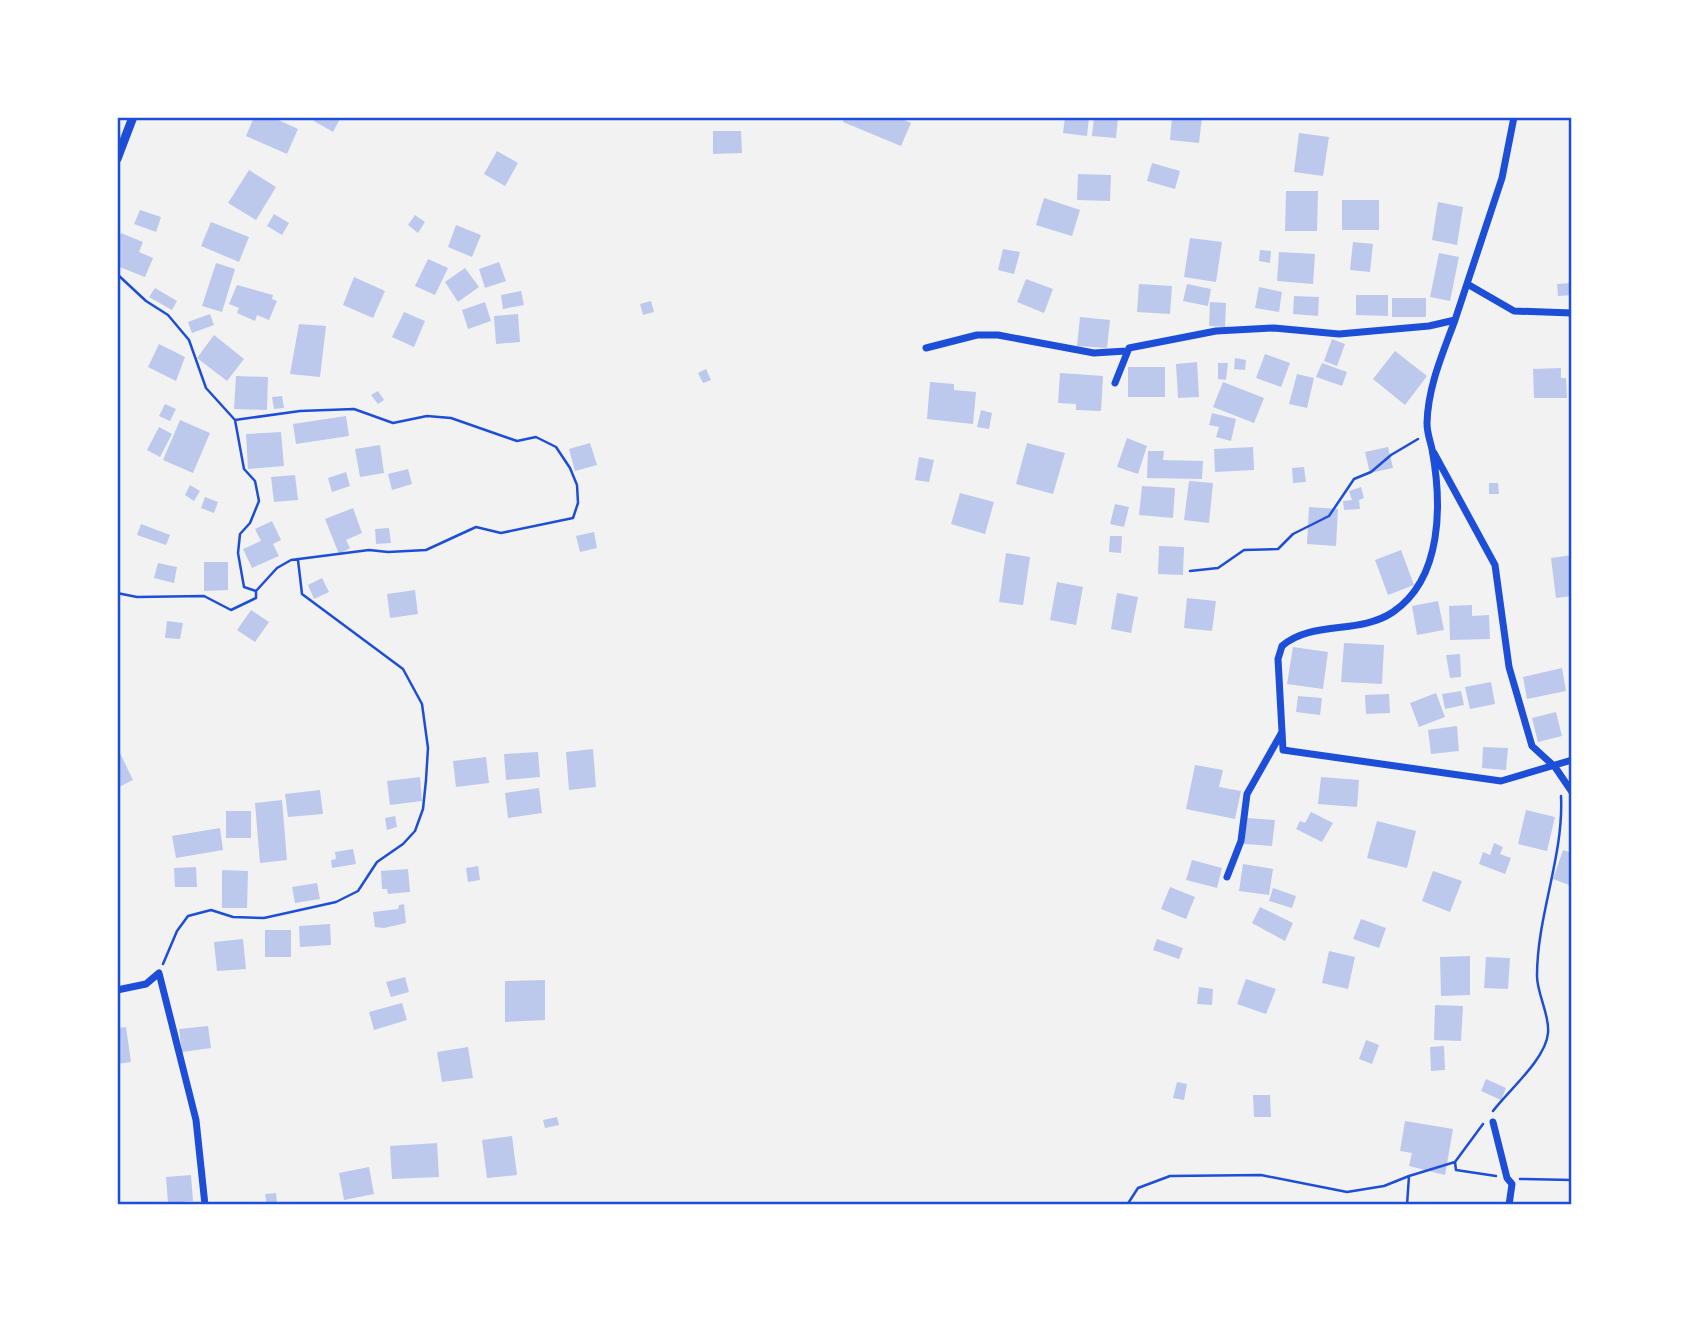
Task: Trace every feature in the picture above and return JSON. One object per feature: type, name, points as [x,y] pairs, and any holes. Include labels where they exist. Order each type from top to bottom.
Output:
[{"type":"street","points":[[117,159],[133,117]]},
{"type":"street","points":[[1514,117],[1502,178],[1469,285],[1429,399],[1427,435],[1495,565],[1509,667],[1532,746],[1555,767],[1572,792]]},
{"type":"street","points":[[1469,285],[1514,311],[1572,313]]},
{"type":"street","points":[[926,348],[977,335],[998,335],[1094,353],[1126,351],[1216,331],[1274,328],[1339,334],[1429,326],[1455,320]]},
{"type":"street","points":[[1115,383],[1126,351]]},
{"type":"street","points":[[1432,449],[1437,519],[1432,554],[1422,579],[1416,590],[1393,612],[1364,625],[1301,635],[1282,646],[1278,659],[1283,750],[1501,780],[1555,767],[1572,760]]},
{"type":"street","points":[[1227,877],[1241,841],[1247,794],[1282,732]]},
{"type":"street","points":[[117,990],[146,984],[159,974],[196,1120],[205,1205]]},
{"type":"street","points":[[1493,1122],[1507,1178],[1512,1184],[1509,1205]]},
{"type":"path","points":[[117,274],[146,301],[168,315],[189,340],[206,388],[235,421],[244,469],[255,481],[259,501],[250,523],[240,534],[238,553],[244,587],[256,591]]},
{"type":"path","points":[[117,593],[137,597],[204,596],[231,610],[256,598],[256,591],[277,568],[298,559],[318,555],[342,556],[369,550],[426,550],[476,527],[501,533],[573,518],[578,503],[577,485],[556,447],[536,437],[517,441],[451,418],[427,416],[393,423],[354,409],[300,411],[235,421]]},
{"type":"path","points":[[1190,571],[1218,568],[1244,550],[1278,549],[1293,534],[1329,516],[1353,479],[1371,472],[1391,455],[1427,435]]},
{"type":"path","points":[[159,974],[177,930],[188,916],[211,910],[233,917],[264,918],[336,902],[358,891],[377,862],[403,844],[415,831],[423,809],[428,748],[422,704],[403,669],[302,594],[298,559]]},
{"type":"path","points":[[1127,1205],[1138,1188],[1170,1176],[1261,1175],[1347,1192],[1384,1186],[1455,1162],[1502,1100],[1528,1074],[1548,1034],[1537,977],[1544,906],[1562,820],[1560,775]]},
{"type":"path","points":[[1455,1162],[1456,1170],[1507,1178],[1551,1182],[1572,1180]]},
{"type":"path","points":[[1407,1205],[1409,1176]]},
{"type":"building","points":[[254,117],[272,117],[298,129],[287,154],[246,136]]},
{"type":"building","points":[[316,117],[341,117],[333,132],[314,121]]},
{"type":"building","points":[[845,117],[898,117],[911,123],[901,146],[843,122]]},
{"type":"building","points":[[1065,117],[1089,117],[1087,136],[1063,133]]},
{"type":"building","points":[[1094,117],[1118,117],[1116,138],[1092,136]]},
{"type":"building","points":[[1172,117],[1202,117],[1199,143],[1170,140]]},
{"type":"building","points":[[713,131],[741,131],[742,153],[713,154]]},
{"type":"building","points":[[1299,133],[1329,137],[1323,176],[1294,172]]},
{"type":"building","points":[[497,151],[518,163],[505,186],[484,174]]},
{"type":"building","points":[[1152,163],[1180,171],[1175,189],[1147,181]]},
{"type":"building","points":[[249,170],[276,187],[256,220],[228,203]]},
{"type":"building","points":[[1078,174],[1111,175],[1110,201],[1077,200]]},
{"type":"building","points":[[1286,191],[1318,191],[1317,231],[1285,231]]},
{"type":"building","points":[[1044,198],[1080,210],[1072,236],[1036,225]]},
{"type":"building","points":[[1342,200],[1379,200],[1379,230],[1342,230]]},
{"type":"building","points":[[1438,202],[1463,207],[1457,245],[1432,240]]},
{"type":"building","points":[[140,210],[161,217],[156,232],[134,224]]},
{"type":"building","points":[[274,214],[289,223],[282,235],[267,226]]},
{"type":"building","points":[[415,215],[425,222],[418,233],[408,225]]},
{"type":"building","points":[[211,222],[249,237],[239,262],[201,246]]},
{"type":"building","points":[[456,225],[481,235],[472,257],[448,247]]},
{"type":"building","points":[[121,233],[143,242],[139,252],[153,258],[145,277],[117,266],[117,242]]},
{"type":"building","points":[[1190,238],[1222,242],[1216,282],[1184,277]]},
{"type":"building","points":[[1353,242],[1373,244],[1370,272],[1350,270]]},
{"type":"building","points":[[1003,249],[1020,252],[1014,274],[998,270]]},
{"type":"building","points":[[1260,250],[1271,251],[1270,263],[1259,261]]},
{"type":"building","points":[[1279,252],[1315,254],[1313,284],[1277,281]]},
{"type":"building","points":[[1439,253],[1459,257],[1450,301],[1430,297]]},
{"type":"building","points":[[428,259],[448,268],[435,295],[415,286]]},
{"type":"building","points":[[499,262],[506,281],[485,288],[479,269]]},
{"type":"building","points":[[216,263],[235,269],[222,312],[202,306]]},
{"type":"building","points":[[465,268],[479,287],[458,302],[445,282]]},
{"type":"building","points":[[354,277],[385,291],[373,318],[343,305]]},
{"type":"building","points":[[1026,279],[1053,289],[1044,313],[1017,302]]},
{"type":"building","points":[[1572,283],[1572,295],[1558,296],[1557,284]]},
{"type":"building","points":[[1139,284],[1172,286],[1170,314],[1137,312]]},
{"type":"building","points":[[1187,284],[1211,289],[1208,306],[1183,301]]},
{"type":"building","points":[[237,285],[273,295],[272,299],[277,301],[269,320],[257,315],[255,321],[237,313],[239,308],[229,304]]},
{"type":"building","points":[[1259,287],[1282,292],[1279,312],[1255,308]]},
{"type":"building","points":[[155,288],[177,301],[172,310],[149,297]]},
{"type":"building","points":[[521,291],[524,305],[503,309],[501,295]]},
{"type":"building","points":[[1356,295],[1388,295],[1388,316],[1356,315]]},
{"type":"building","points":[[1294,296],[1319,297],[1318,316],[1293,314]]},
{"type":"building","points":[[1392,298],[1426,298],[1426,317],[1392,317]]},
{"type":"building","points":[[651,301],[654,312],[643,315],[640,304]]},
{"type":"building","points":[[485,302],[491,321],[468,329],[462,310]]},
{"type":"building","points":[[1210,302],[1226,303],[1225,327],[1209,326]]},
{"type":"building","points":[[404,312],[425,321],[414,347],[392,337]]},
{"type":"building","points":[[210,314],[214,325],[192,333],[188,322]]},
{"type":"building","points":[[518,314],[520,342],[496,344],[494,316]]},
{"type":"building","points":[[1080,317],[1110,320],[1107,348],[1077,346]]},
{"type":"building","points":[[299,324],[326,326],[320,377],[290,374]]},
{"type":"building","points":[[214,335],[244,359],[227,381],[197,358]]},
{"type":"building","points":[[1332,339],[1345,344],[1337,366],[1324,361]]},
{"type":"building","points":[[159,344],[185,357],[176,381],[148,367]]},
{"type":"building","points":[[1395,351],[1427,376],[1405,405],[1373,379]]},
{"type":"building","points":[[1265,354],[1290,363],[1281,387],[1256,378]]},
{"type":"building","points":[[1235,358],[1246,360],[1245,370],[1234,369]]},
{"type":"building","points":[[1197,362],[1199,397],[1178,398],[1176,364]]},
{"type":"building","points":[[1218,363],[1228,363],[1226,380],[1218,379]]},
{"type":"building","points":[[1322,363],[1347,372],[1342,386],[1316,377]]},
{"type":"building","points":[[1128,367],[1165,367],[1165,397],[1128,397]]},
{"type":"building","points":[[1561,368],[1561,378],[1566,378],[1567,398],[1534,398],[1533,369]]},
{"type":"building","points":[[706,369],[711,380],[703,383],[698,373]]},
{"type":"building","points":[[1060,373],[1103,376],[1101,411],[1076,410],[1076,404],[1058,403]]},
{"type":"building","points":[[1297,374],[1314,378],[1307,408],[1289,404]]},
{"type":"building","points":[[236,376],[268,377],[267,410],[234,409]]},
{"type":"building","points":[[930,382],[954,384],[954,390],[976,392],[973,424],[927,419]]},
{"type":"building","points":[[1223,382],[1264,398],[1254,423],[1213,407]]},
{"type":"building","points":[[378,391],[384,400],[378,404],[371,395]]},
{"type":"building","points":[[282,396],[284,408],[274,409],[272,397]]},
{"type":"building","points":[[165,404],[176,409],[170,421],[159,416]]},
{"type":"building","points":[[981,410],[992,413],[989,429],[977,427]]},
{"type":"building","points":[[1212,413],[1236,419],[1231,441],[1216,437],[1219,427],[1209,425]]},
{"type":"building","points":[[346,416],[349,436],[296,444],[293,424]]},
{"type":"building","points":[[180,420],[210,433],[193,473],[163,460]]},
{"type":"building","points":[[159,427],[172,434],[160,457],[147,450]]},
{"type":"building","points":[[281,432],[284,466],[248,469],[246,434]]},
{"type":"building","points":[[1127,438],[1147,446],[1138,474],[1117,467]]},
{"type":"building","points":[[590,443],[597,465],[575,471],[569,449]]},
{"type":"building","points":[[1027,443],[1065,453],[1053,494],[1016,484]]},
{"type":"building","points":[[380,445],[384,473],[360,477],[355,449]]},
{"type":"building","points":[[1253,447],[1254,470],[1215,472],[1214,449]]},
{"type":"building","points":[[1388,447],[1393,468],[1370,473],[1365,452]]},
{"type":"building","points":[[1148,451],[1164,451],[1163,460],[1203,461],[1202,479],[1147,478]]},
{"type":"building","points":[[919,457],[934,460],[929,482],[915,480]]},
{"type":"building","points":[[1304,467],[1306,482],[1293,483],[1292,468]]},
{"type":"building","points":[[408,469],[412,484],[392,490],[388,474]]},
{"type":"building","points":[[346,472],[350,486],[332,492],[328,478]]},
{"type":"building","points":[[295,475],[298,500],[274,502],[271,477]]},
{"type":"building","points":[[1189,481],[1213,483],[1209,523],[1184,520]]},
{"type":"building","points":[[1489,483],[1498,483],[1499,494],[1489,494]]},
{"type":"building","points":[[190,485],[200,491],[194,501],[185,495]]},
{"type":"building","points":[[1142,486],[1175,488],[1173,518],[1139,515]]},
{"type":"building","points":[[1361,487],[1364,498],[1359,500],[1360,509],[1344,510],[1343,501],[1352,500],[1349,491]]},
{"type":"building","points":[[960,493],[994,502],[985,534],[951,524]]},
{"type":"building","points":[[205,497],[218,502],[214,513],[201,508]]},
{"type":"building","points":[[1115,504],[1129,507],[1124,527],[1110,524]]},
{"type":"building","points":[[1309,507],[1338,509],[1336,546],[1307,544]]},
{"type":"building","points":[[353,508],[362,533],[346,540],[350,548],[339,554],[325,519]]},
{"type":"building","points":[[272,521],[281,540],[273,544],[279,556],[252,568],[243,549],[261,541],[255,529]]},
{"type":"building","points":[[141,524],[170,535],[166,545],[137,535]]},
{"type":"building","points":[[389,528],[391,543],[376,544],[375,529]]},
{"type":"building","points":[[594,532],[597,548],[580,552],[576,536]]},
{"type":"building","points":[[1110,536],[1122,536],[1121,553],[1109,552]]},
{"type":"building","points":[[1159,546],[1184,547],[1183,575],[1158,574]]},
{"type":"building","points":[[1401,550],[1414,585],[1388,595],[1375,560]]},
{"type":"building","points":[[1006,553],[1030,557],[1023,605],[999,602]]},
{"type":"building","points":[[1572,555],[1572,596],[1556,598],[1551,558]]},
{"type":"building","points":[[204,562],[228,562],[228,590],[204,591]]},
{"type":"building","points":[[158,563],[177,567],[174,583],[154,578]]},
{"type":"building","points":[[322,578],[329,592],[314,599],[308,585]]},
{"type":"building","points":[[1057,582],[1083,587],[1076,625],[1050,620]]},
{"type":"building","points":[[415,590],[418,614],[390,618],[387,594]]},
{"type":"building","points":[[1117,593],[1138,597],[1131,633],[1111,629]]},
{"type":"building","points":[[1187,598],[1216,601],[1212,631],[1184,628]]},
{"type":"building","points":[[1438,601],[1444,630],[1417,635],[1412,606]]},
{"type":"building","points":[[1472,605],[1472,616],[1489,615],[1490,639],[1450,640],[1449,606]]},
{"type":"building","points":[[251,610],[269,622],[255,642],[237,630]]},
{"type":"building","points":[[167,621],[183,623],[180,639],[165,638]]},
{"type":"building","points":[[1344,643],[1384,645],[1382,684],[1341,682]]},
{"type":"building","points":[[1293,647],[1328,652],[1323,689],[1287,684]]},
{"type":"building","points":[[1460,654],[1461,677],[1450,678],[1446,655]]},
{"type":"building","points":[[1562,668],[1566,691],[1527,699],[1523,677]]},
{"type":"building","points":[[1491,682],[1495,704],[1470,709],[1465,687]]},
{"type":"building","points":[[1461,691],[1464,705],[1445,709],[1442,694]]},
{"type":"building","points":[[1436,693],[1445,717],[1419,727],[1410,703]]},
{"type":"building","points":[[1389,694],[1390,713],[1366,714],[1365,695]]},
{"type":"building","points":[[1298,696],[1322,698],[1320,715],[1296,712]]},
{"type":"building","points":[[1556,712],[1562,736],[1538,742],[1532,718]]},
{"type":"building","points":[[1457,726],[1459,751],[1431,754],[1428,730]]},
{"type":"building","points":[[1483,747],[1508,748],[1506,770],[1482,768]]},
{"type":"building","points":[[593,749],[596,787],[569,790],[566,752]]},
{"type":"building","points":[[538,752],[540,777],[506,780],[504,754]]},
{"type":"building","points":[[120,753],[133,780],[117,788],[117,755]]},
{"type":"building","points":[[486,757],[489,783],[456,787],[453,761]]},
{"type":"building","points":[[1195,765],[1223,770],[1219,787],[1241,791],[1235,819],[1186,809]]},
{"type":"building","points":[[420,777],[422,801],[390,805],[387,781]]},
{"type":"building","points":[[1321,777],[1359,780],[1357,807],[1318,804]]},
{"type":"building","points":[[539,788],[542,813],[508,818],[505,793]]},
{"type":"building","points":[[320,790],[323,814],[288,817],[285,794]]},
{"type":"building","points":[[282,800],[287,860],[260,863],[255,803]]},
{"type":"building","points":[[1526,810],[1555,817],[1547,851],[1518,844]]},
{"type":"building","points":[[226,811],[251,811],[251,838],[226,838]]},
{"type":"building","points":[[1311,812],[1333,823],[1322,842],[1296,829],[1300,821],[1305,823]]},
{"type":"building","points":[[395,816],[397,827],[387,830],[385,818]]},
{"type":"building","points":[[1247,818],[1275,820],[1272,846],[1244,844]]},
{"type":"building","points":[[1377,821],[1416,831],[1407,868],[1367,858]]},
{"type":"building","points":[[220,828],[223,850],[176,858],[172,836]]},
{"type":"building","points":[[1494,843],[1503,847],[1500,854],[1511,858],[1505,874],[1479,864],[1483,852],[1490,855]]},
{"type":"building","points":[[353,849],[356,864],[332,868],[331,860],[336,859],[335,852]]},
{"type":"building","points":[[1563,850],[1572,853],[1572,886],[1553,879]]},
{"type":"building","points":[[1192,860],[1222,868],[1217,888],[1186,880]]},
{"type":"building","points":[[1243,864],[1273,869],[1269,895],[1239,891]]},
{"type":"building","points":[[478,866],[480,880],[468,882],[466,868]]},
{"type":"building","points":[[196,867],[197,887],[175,887],[174,868]]},
{"type":"building","points":[[408,869],[410,892],[388,894],[387,889],[382,889],[381,871]]},
{"type":"building","points":[[222,870],[248,871],[247,908],[222,908]]},
{"type":"building","points":[[1433,871],[1462,881],[1450,912],[1422,901]]},
{"type":"building","points":[[317,883],[320,899],[295,903],[292,887]]},
{"type":"building","points":[[1170,887],[1195,897],[1186,919],[1161,909]]},
{"type":"building","points":[[1273,888],[1296,896],[1292,908],[1269,901]]},
{"type":"building","points":[[404,904],[406,923],[384,928],[375,927],[373,912],[398,909],[399,905]]},
{"type":"building","points":[[1260,907],[1293,923],[1285,941],[1252,923]]},
{"type":"building","points":[[1361,919],[1386,928],[1379,948],[1353,939]]},
{"type":"building","points":[[330,924],[331,945],[300,947],[299,926]]},
{"type":"building","points":[[265,930],[291,930],[291,957],[265,957]]},
{"type":"building","points":[[243,939],[246,969],[217,971],[214,942]]},
{"type":"building","points":[[1157,939],[1183,948],[1179,959],[1153,950]]},
{"type":"building","points":[[1329,951],[1355,957],[1348,989],[1322,983]]},
{"type":"building","points":[[1470,956],[1470,995],[1441,996],[1440,957]]},
{"type":"building","points":[[1486,957],[1510,958],[1508,989],[1484,988]]},
{"type":"building","points":[[405,977],[409,992],[391,997],[386,982]]},
{"type":"building","points":[[1246,979],[1276,989],[1266,1014],[1237,1004]]},
{"type":"building","points":[[545,980],[545,1020],[505,1022],[505,981]]},
{"type":"building","points":[[1199,987],[1213,989],[1212,1005],[1197,1004]]},
{"type":"building","points":[[402,1003],[407,1020],[374,1030],[369,1012]]},
{"type":"building","points":[[1435,1005],[1463,1006],[1461,1041],[1434,1040]]},
{"type":"building","points":[[208,1026],[211,1048],[182,1052],[179,1029]]},
{"type":"building","points":[[126,1027],[131,1062],[117,1064],[117,1028]]},
{"type":"building","points":[[1366,1040],[1379,1045],[1372,1064],[1359,1059]]},
{"type":"building","points":[[1444,1046],[1445,1070],[1431,1071],[1430,1047]]},
{"type":"building","points":[[468,1047],[473,1078],[442,1082],[437,1052]]},
{"type":"building","points":[[1486,1079],[1506,1088],[1501,1100],[1481,1091]]},
{"type":"building","points":[[1177,1082],[1187,1084],[1184,1100],[1173,1098]]},
{"type":"building","points":[[1253,1095],[1270,1095],[1271,1117],[1254,1117]]},
{"type":"building","points":[[557,1117],[559,1125],[545,1128],[543,1120]]},
{"type":"building","points":[[1405,1121],[1453,1129],[1445,1175],[1409,1166],[1412,1153],[1400,1151]]},
{"type":"building","points":[[512,1136],[517,1175],[487,1178],[482,1140]]},
{"type":"building","points":[[437,1143],[439,1177],[392,1179],[390,1146]]},
{"type":"building","points":[[369,1167],[374,1194],[344,1200],[339,1173]]},
{"type":"building","points":[[191,1175],[193,1201],[168,1203],[166,1177]]},
{"type":"building","points":[[276,1193],[277,1203],[267,1205],[265,1194]]}]
